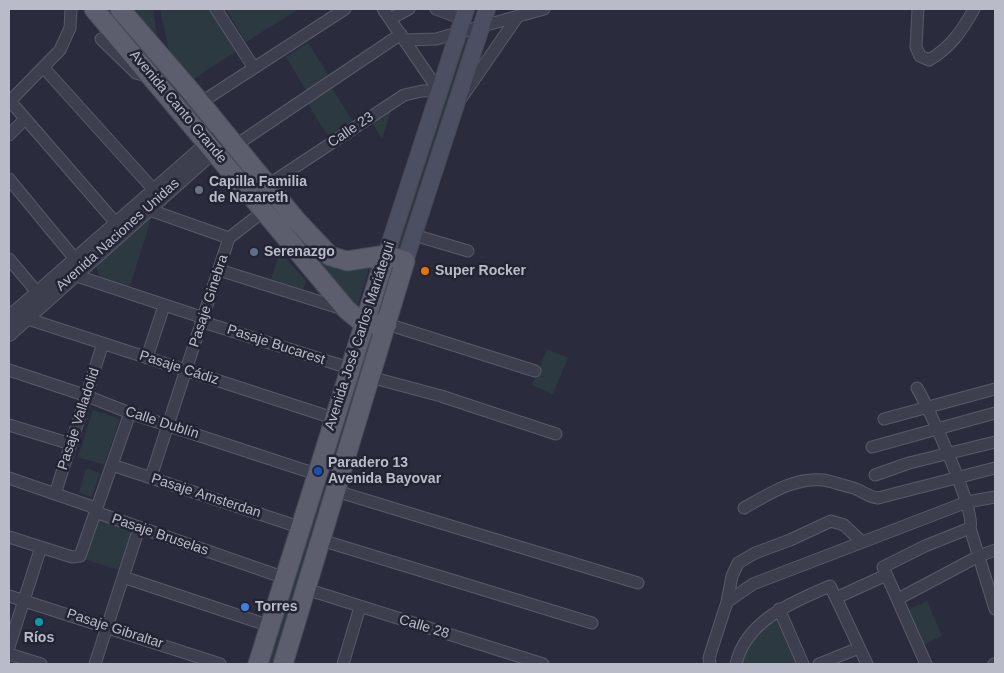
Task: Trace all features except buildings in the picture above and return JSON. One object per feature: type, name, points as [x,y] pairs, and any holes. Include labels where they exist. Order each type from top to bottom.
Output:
[{"type":"main road","name":"Avenida Canto Grande","points":[[94,9],[265,210],[347,310],[364,324]]},
{"type":"main road","name":"Avenida Canto Grande","points":[[120,9],[330,256],[347,261],[386,255],[405,261]]},
{"type":"main road","name":"Avenida José Carlos Mariátegui","points":[[283,664],[405,261],[487,9]]},
{"type":"main road","name":"Avenida José Carlos Mariátegui","points":[[258,664],[333,418],[462,20]]},
{"type":"main road","points":[[364,324],[387,324]]},
{"type":"street","points":[[71,9],[70,28],[60,50],[10,101],[24,120],[115,222]]},
{"type":"street","points":[[216,9],[254,68]]},
{"type":"street","points":[[200,103],[345,9]]},
{"type":"street","points":[[383,9],[439,91]]},
{"type":"street","points":[[390,19],[409,9]]},
{"type":"street","points":[[436,9],[462,20],[482,25],[544,9]]},
{"type":"street","points":[[918,9],[916,47],[920,56],[929,60],[948,47],[974,9]]},
{"type":"street","points":[[454,109],[518,16]]},
{"type":"street","points":[[229,137],[403,37],[436,39],[462,20]]},
{"type":"street","points":[[100,39],[136,73],[143,75],[149,73]]},
{"type":"street","points":[[43,67],[153,189]]},
{"type":"street","name":"Calle 23","points":[[268,185],[404,95],[422,90],[439,91]]},
{"type":"street","points":[[9,135],[24,120]]},
{"type":"street","name":"Avenida Naciones Unidas","points":[[9,334],[115,222],[153,189],[211,146],[229,137]]},
{"type":"street","name":"Avenida Naciones Unidas","points":[[9,318],[37,292],[147,209],[211,146]]},
{"type":"street","points":[[9,179],[71,267]]},
{"type":"street","points":[[147,209],[229,238],[265,210]]},
{"type":"street","points":[[414,235],[468,251]]},
{"type":"street","name":"Pasaje Ginebra","points":[[151,477],[229,238]]},
{"type":"street","points":[[9,259],[37,292]]},
{"type":"street","name":"Pasaje Bucarest","points":[[71,267],[164,306],[349,368]]},
{"type":"street","points":[[219,270],[347,310]]},
{"type":"street","points":[[147,357],[164,306]]},
{"type":"street","name":"Pasaje Cádiz","points":[[25,318],[333,418]]},
{"type":"street","points":[[387,324],[535,372]]},
{"type":"street","name":"Pasaje Valladolid","points":[[56,494],[103,343]]},
{"type":"street","name":"Calle Dublín","points":[[9,370],[168,426],[316,474]]},
{"type":"street","points":[[370,377],[441,396],[556,434]]},
{"type":"street","points":[[917,388],[929,407],[967,502],[972,524],[970,528],[995,609]]},
{"type":"street","points":[[884,419],[995,389]]},
{"type":"street","points":[[9,537],[72,557],[80,556],[130,413]]},
{"type":"street","points":[[872,447],[995,413]]},
{"type":"street","points":[[9,425],[71,444]]},
{"type":"street","points":[[876,475],[909,463],[995,442]]},
{"type":"street","name":"Pasaje Amsterdan","points":[[112,465],[299,527]]},
{"type":"street","points":[[744,508],[789,484],[811,479],[826,480],[854,488],[878,498],[995,468]]},
{"type":"street","name":"Pasaje Bruselas","points":[[9,478],[90,506],[101,514],[139,528],[285,578]]},
{"type":"street","points":[[336,491],[638,583]]},
{"type":"street","points":[[727,602],[753,584],[967,502],[995,497]]},
{"type":"street","points":[[710,664],[709,658],[727,602],[728,588],[738,563],[763,549],[790,540],[831,521],[844,525],[862,542]]},
{"type":"street","points":[[95,664],[139,528]]},
{"type":"street","points":[[926,664],[883,567],[925,546],[970,528]]},
{"type":"street","points":[[321,540],[592,623]]},
{"type":"street","points":[[9,647],[41,547]]},
{"type":"street","points":[[898,599],[979,556],[995,550]]},
{"type":"street","points":[[836,598],[886,575]]},
{"type":"street","points":[[123,578],[270,626]]},
{"type":"street","points":[[736,664],[744,643],[779,609],[830,586],[867,664]]},
{"type":"street","name":"Calle 28","points":[[306,589],[543,664]]},
{"type":"street","name":"Pasaje Gibraltar","points":[[9,596],[220,664]]},
{"type":"street","points":[[342,664],[360,607]]},
{"type":"street","points":[[779,609],[802,664]]},
{"type":"street","points":[[819,664],[859,648]]},
{"type":"street","points":[[9,654],[41,664]]},
{"type":"shaded area","points":[[123,9],[153,9],[159,51]]},
{"type":"shaded area","points":[[160,9],[211,9],[237,51],[187,83],[169,51]]},
{"type":"shaded area","points":[[226,9],[299,9],[246,42]]},
{"type":"shaded area","points":[[472,33],[403,248],[395,249],[459,37]]},
{"type":"shaded area","points":[[308,43],[329,76],[307,92],[286,57]]},
{"type":"shaded area","points":[[330,85],[356,126],[332,142],[306,101]]},
{"type":"shaded area","points":[[391,110],[382,139],[372,122]]},
{"type":"shaded area","points":[[229,146],[328,262],[369,268],[356,311],[222,151]]},
{"type":"shaded area","points":[[152,216],[130,286],[100,278],[96,266]]},
{"type":"shaded area","points":[[280,252],[306,281],[303,290],[271,279]]},
{"type":"shaded area","points":[[363,331],[377,333],[273,664],[261,664]]},
{"type":"shaded area","points":[[547,349],[568,358],[553,394],[532,385]]},
{"type":"shaded area","points":[[93,410],[120,419],[104,465],[78,457]]},
{"type":"shaded area","points":[[86,468],[100,473],[92,497],[79,493]]},
{"type":"shaded area","points":[[99,515],[136,528],[122,571],[84,559]]},
{"type":"shaded area","points":[[927,601],[942,636],[922,645],[907,610]]},
{"type":"shaded area","points":[[775,614],[801,664],[741,664],[751,640]]},
{"type":"place","name":"Capilla Familia de Nazareth","points":[[199,190]]},
{"type":"place","name":"Serenazgo","points":[[254,252]]},
{"type":"place","name":"Super Rocker","points":[[425,271]]},
{"type":"place","name":"Paradero 13 Avenida Bayovar","points":[[318,471]]},
{"type":"place","name":"Torres","points":[[245,607]]},
{"type":"place","name":"Ríos","points":[[39,622]]}]
